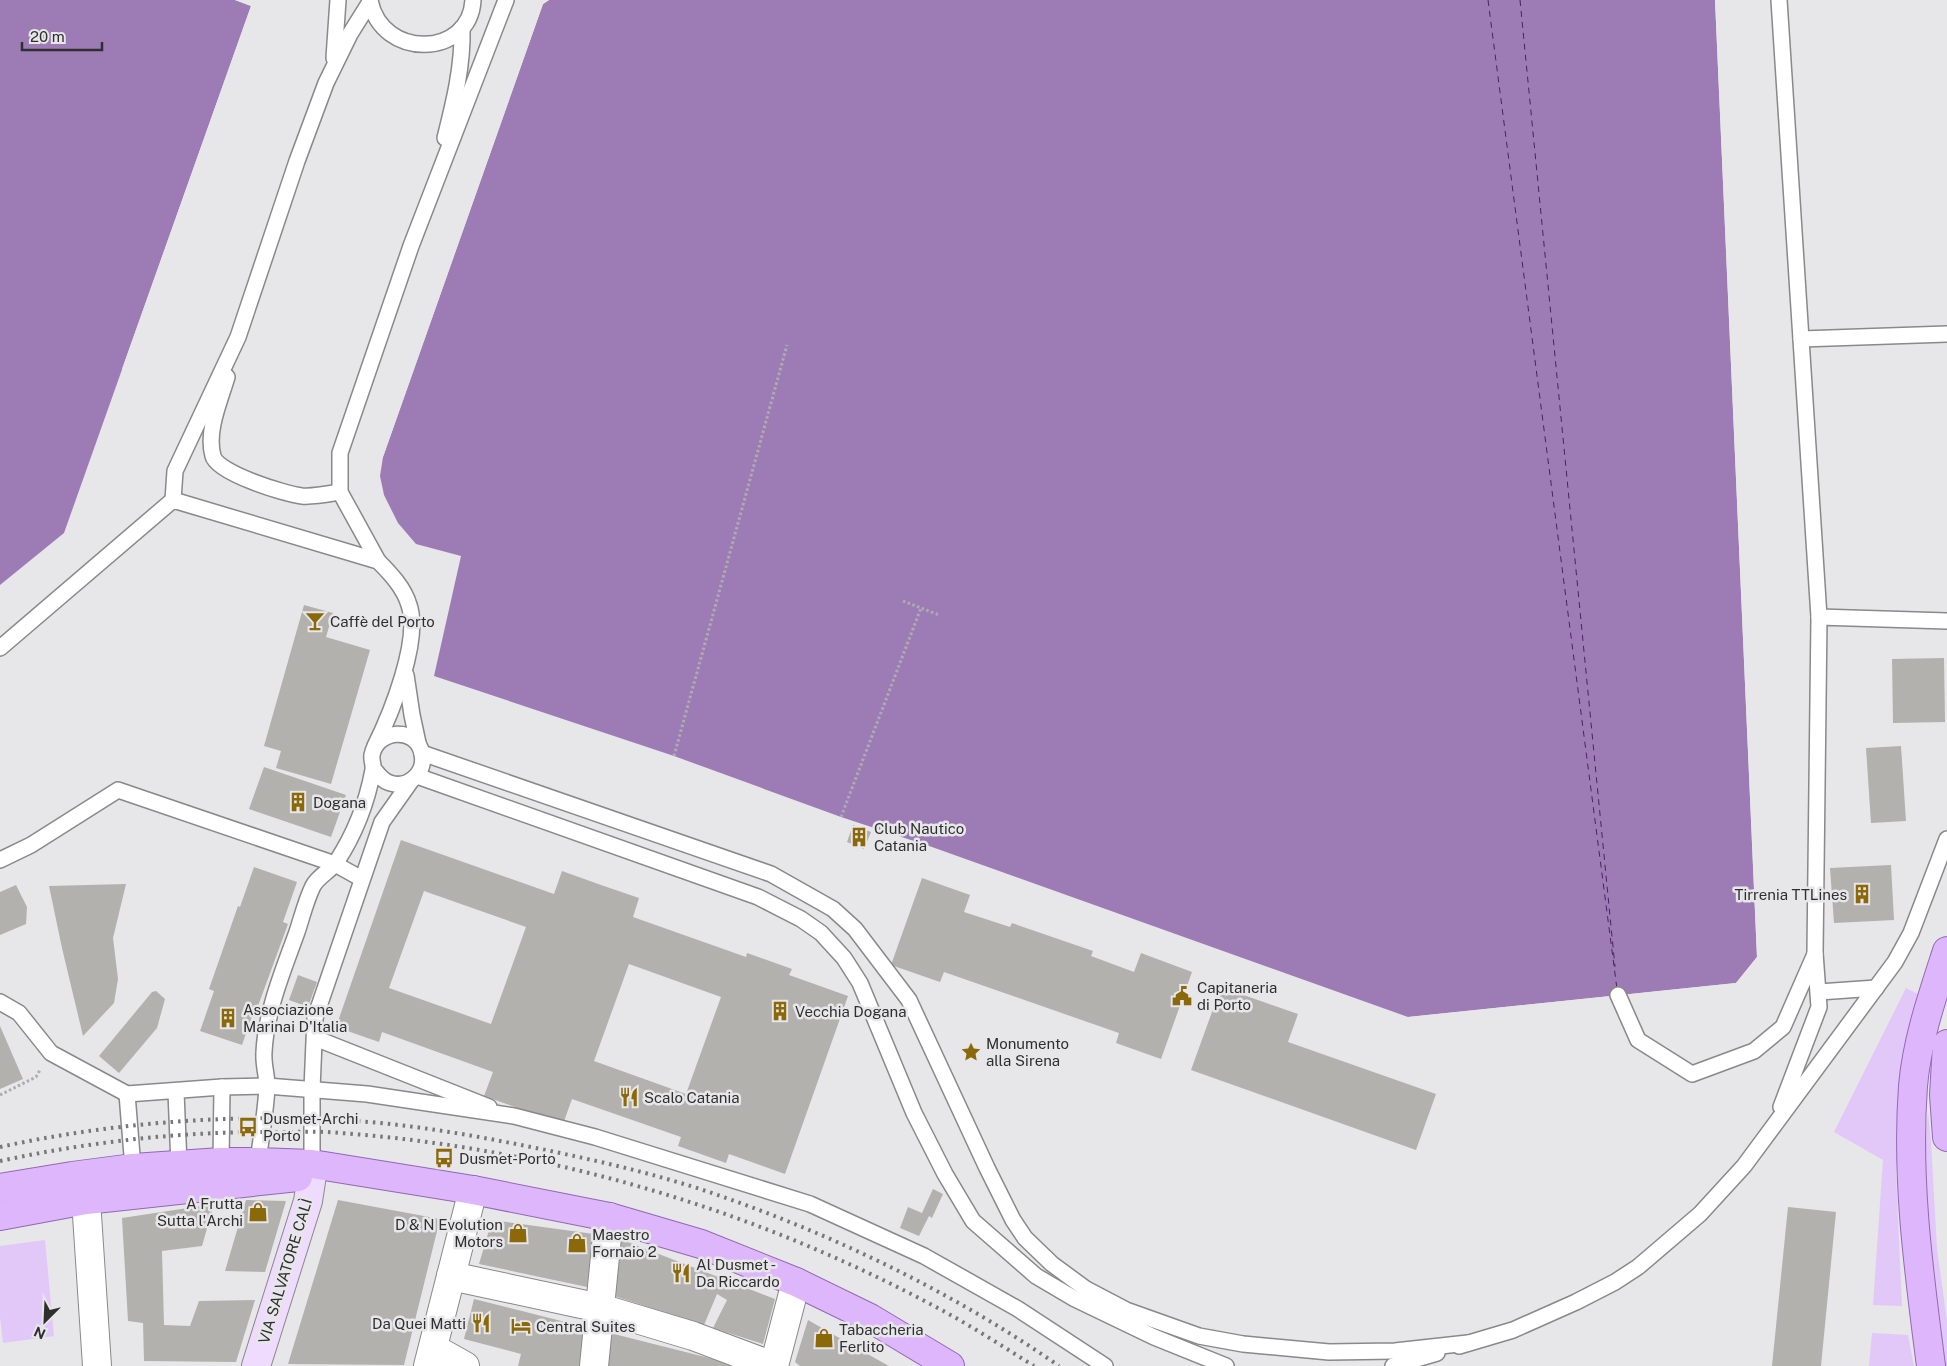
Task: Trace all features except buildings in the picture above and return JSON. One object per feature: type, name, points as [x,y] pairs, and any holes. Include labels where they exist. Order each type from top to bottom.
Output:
[{"type":"main road","points":[[1931,1366],[1911,1189],[1913,1086],[1930,1004],[1947,950]]},
{"type":"main road","points":[[1947,1044],[1944,1095],[1947,1137]]},
{"type":"main road","points":[[0,1188],[133,1168],[221,1162],[258,1162],[312,1170],[358,1172],[473,1190],[609,1217],[700,1244],[796,1282],[870,1318],[950,1366]]},
{"type":"main road","points":[[0,1216],[86,1200],[312,1170]]},
{"type":"main road","name":"VIA SALVATORE CALÌ","points":[[256,1366],[308,1201],[312,1170]]},
{"type":"street","points":[[465,1366],[430,1357],[473,1190]]},
{"type":"street","points":[[86,1200],[97,1366]]},
{"type":"street","points":[[594,1366],[609,1217]]},
{"type":"street","points":[[451,1276],[600,1308],[693,1336],[773,1366],[796,1282]]},
{"type":"lane","points":[[333,68],[338,0]]},
{"type":"lane","points":[[370,1],[379,24],[397,39],[419,46],[443,42],[462,28],[473,10],[473,0]]},
{"type":"lane","points":[[258,1162],[267,1086],[264,1053],[272,1004],[314,884],[336,864],[354,830],[373,768],[372,757],[375,746],[389,718],[406,668],[412,630],[410,606],[395,579],[378,561],[340,492],[340,453],[411,246],[506,0]]},
{"type":"lane","points":[[1774,1124],[1819,1007],[1815,953],[1819,617],[1780,0]]},
{"type":"lane","points":[[340,492],[302,496],[247,480],[222,468],[213,458],[210,438],[238,337],[297,161],[333,68],[350,34],[370,1]]},
{"type":"lane","points":[[434,189],[458,82],[462,52],[462,28]]},
{"type":"lane","points":[[1801,339],[1947,334]]},
{"type":"lane","points":[[0,648],[173,500],[175,471],[238,337]]},
{"type":"lane","points":[[173,500],[378,561]]},
{"type":"lane","points":[[1819,617],[1947,621]]},
{"type":"lane","points":[[312,1170],[312,1088],[315,1018],[382,822],[421,769],[420,748],[412,715],[406,668]]},
{"type":"lane","points":[[375,746],[382,738],[390,734],[400,733],[410,737],[420,748],[771,874],[833,909],[854,929],[909,1000],[987,1168],[1021,1232],[1052,1264],[1086,1288],[1126,1310],[1199,1336],[1243,1344],[1329,1352],[1395,1351],[1468,1343]]},
{"type":"lane","points":[[373,768],[380,777],[389,783],[401,784],[414,778],[758,897],[801,919],[821,933],[844,958],[860,983],[914,1113],[945,1174],[974,1221],[1036,1276],[1075,1299],[1147,1334],[1226,1366]]},
{"type":"lane","points":[[0,860],[31,845],[118,790],[336,864],[362,879]]},
{"type":"lane","points":[[1393,1366],[1513,1330],[1556,1312],[1615,1282],[1638,1267],[1700,1214],[1744,1166],[1895,962],[1911,933],[1947,839]]},
{"type":"lane","points":[[1618,995],[1638,1040],[1692,1074],[1754,1051],[1783,1027],[1815,953]]},
{"type":"lane","points":[[1819,992],[1876,988]]},
{"type":"lane","points":[[0,1002],[19,1013],[51,1053],[127,1094],[176,1092],[222,1087],[312,1088],[367,1094],[514,1116]]},
{"type":"lane","points":[[315,1038],[514,1116],[603,1140],[810,1204],[924,1256],[1018,1309],[1105,1366]]},
{"type":"lane","points":[[221,1162],[222,1087]]},
{"type":"lane","points":[[176,1092],[179,1165]]},
{"type":"lane","points":[[127,1094],[133,1168]]},
{"type":"path","points":[[674,756],[787,345]]},
{"type":"path","points":[[903,601],[939,615]]},
{"type":"path","points":[[841,817],[921,608]]},
{"type":"path","points":[[0,1095],[36,1077],[51,1053]]},
{"type":"shaded area","points":[[0,0],[235,0],[251,6],[64,533],[0,585]]},
{"type":"shaded area","points":[[549,0],[1715,0],[1757,957],[1736,983],[1408,1017],[932,847],[841,817],[674,756],[434,676],[461,556],[416,544],[398,523],[384,495],[380,476],[383,457],[543,4]]},
{"type":"shaded area","points":[[1906,988],[1920,995],[1899,1124],[1896,1173],[1902,1306],[1873,1305],[1883,1160],[1834,1132]]},
{"type":"shaded area","points":[[1928,1111],[1937,1249],[1947,1321],[1947,1366],[1943,1366],[1928,1238],[1925,1175]]},
{"type":"shaded area","points":[[45,1240],[54,1336],[3,1343],[0,1317],[0,1246]]},
{"type":"shaded area","points":[[1872,1333],[1908,1335],[1914,1366],[1869,1366]]},
{"type":"pier","points":[[235,0],[242,0],[254,6],[124,370],[122,369],[251,6]]},
{"type":"pier","points":[[544,0],[549,0],[543,4],[383,457],[380,456],[541,3]]},
{"type":"pier","points":[[1715,0],[1718,0],[1760,958],[1737,985],[1414,1018],[1408,1017],[1736,983],[1757,957]]},
{"type":"ferry route","points":[[1488,0],[1617,989]]},
{"type":"ferry route","points":[[1520,0],[1615,967]]},
{"type":"railway","points":[[0,1147],[126,1126],[254,1118],[362,1121],[476,1136],[611,1164],[678,1182],[794,1224],[840,1243],[931,1288],[975,1312],[1059,1366]]},
{"type":"railway","points":[[0,1161],[105,1143],[175,1135],[245,1132],[333,1132],[418,1141],[495,1153],[572,1169],[647,1189],[722,1213],[795,1241],[866,1272],[936,1307],[974,1328],[1034,1366]]},
{"type":"place","name":"Caffè del Porto","points":[[315,621]]},
{"type":"place","name":"Dogana","points":[[298,802]]},
{"type":"place","name":"Club Nautico Catania","points":[[859,837]]},
{"type":"place","name":"Tirrenia TTLines","points":[[1862,894]]},
{"type":"place","name":"Capitaneria di Porto","points":[[1182,996]]},
{"type":"place","name":"Vecchia Dogana","points":[[780,1011]]},
{"type":"place","name":"Associazione Marinai D'Italia","points":[[228,1018]]},
{"type":"place","name":"Monumento alla Sirena","points":[[971,1052]]},
{"type":"place","name":"Scalo Catania","points":[[629,1097]]},
{"type":"place","name":"Dusmet-Archi Porto","points":[[248,1127]]},
{"type":"place","name":"Dusmet-Porto","points":[[444,1158]]},
{"type":"place","name":"A Frutta Sutta l'Archi","points":[[258,1212]]},
{"type":"place","name":"D & N Evolution Motors","points":[[518,1233]]},
{"type":"place","name":"Maestro Fornaio 2","points":[[577,1243]]},
{"type":"place","name":"Al Dusmet - Da Riccardo","points":[[681,1273]]},
{"type":"place","name":"Da Quei Matti","points":[[481,1323]]},
{"type":"place","name":"Central Suites","points":[[521,1326]]},
{"type":"place","name":"Tabaccheria Ferlito","points":[[824,1338]]}]
